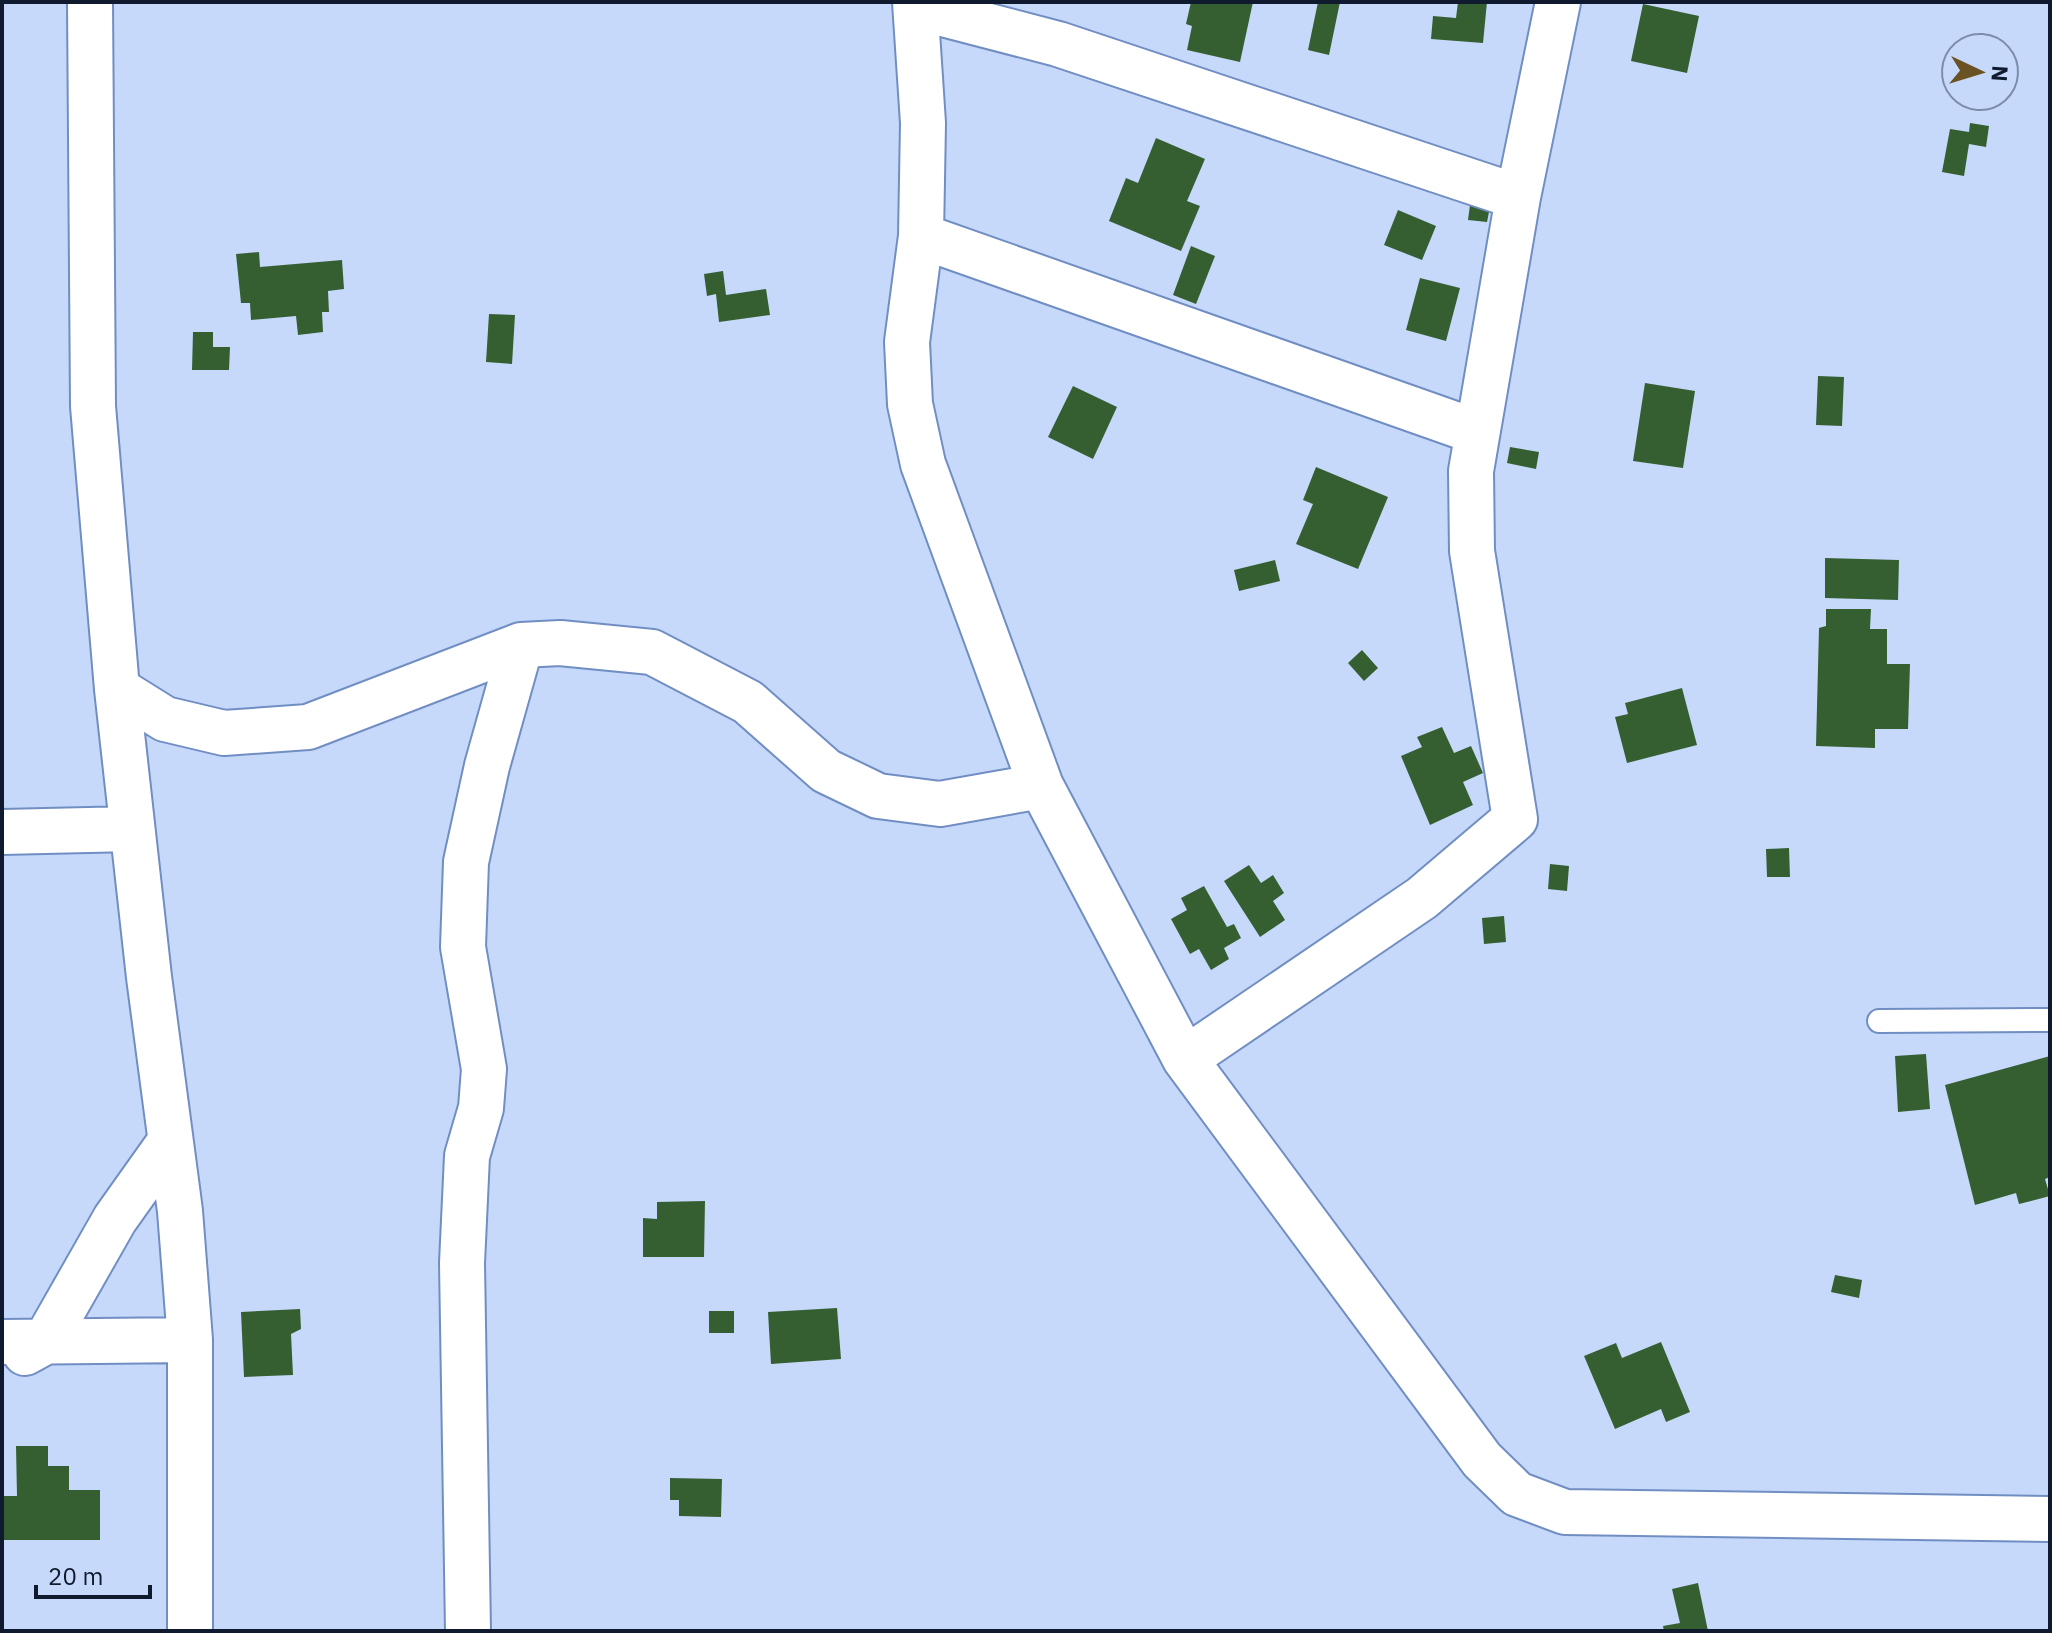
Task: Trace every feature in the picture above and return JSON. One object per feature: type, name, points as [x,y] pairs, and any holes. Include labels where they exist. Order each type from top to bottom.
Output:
[{"type":"street","points":[[90,2],[93,406],[132,829],[169,1143],[180,1211],[190,1340],[190,1631]]},
{"type":"street","points":[[1185,1059],[1422,898],[1515,819],[1472,551],[1469,498],[1477,432],[1518,197],[1558,2]]},
{"type":"street","points":[[1518,197],[1058,44],[916,4],[923,123],[921,236],[907,342],[910,404],[920,449],[1041,786],[1185,1059],[1482,1460],[1517,1494],[1565,1512],[2050,1519]]},
{"type":"street","points":[[921,236],[1477,432]]},
{"type":"street","points":[[117,689],[165,719],[224,733],[308,727],[521,645],[560,643],[652,652],[748,702],[826,771],[878,796],[940,804],[1041,786]]},
{"type":"street","points":[[468,1631],[462,1263],[467,1156],[481,1108],[484,1069],[463,947],[466,862],[487,766],[521,645]]},
{"type":"street","points":[[2,832],[132,829]]},
{"type":"street","points":[[2,1365],[45,1342],[115,1219],[169,1143]]},
{"type":"street","points":[[2,1342],[190,1340]]},
{"type":"lane","points":[[1879,1021],[2050,1020]]},
{"type":"building","points":[[1191,2],[1253,2],[1240,62],[1187,50],[1192,26],[1186,24]]},
{"type":"building","points":[[1318,2],[1340,2],[1329,55],[1308,50]]},
{"type":"building","points":[[1458,2],[1487,2],[1483,43],[1431,39],[1433,16],[1456,18]]},
{"type":"building","points":[[1643,4],[1699,16],[1687,73],[1631,61]]},
{"type":"building","points":[[1970,123],[1989,126],[1986,147],[1969,144],[1964,176],[1942,172],[1950,129],[1969,132]]},
{"type":"building","points":[[1156,138],[1205,159],[1187,201],[1200,206],[1181,251],[1109,221],[1126,178],[1138,183]]},
{"type":"building","points":[[1470,205],[1490,207],[1487,222],[1468,220]]},
{"type":"building","points":[[1398,210],[1436,226],[1422,260],[1384,245]]},
{"type":"building","points":[[1191,246],[1215,256],[1196,304],[1173,295]]},
{"type":"building","points":[[259,252],[260,267],[342,260],[344,289],[328,291],[329,312],[322,312],[323,332],[298,335],[296,316],[251,320],[250,303],[241,303],[236,254]]},
{"type":"building","points":[[723,271],[726,295],[766,289],[770,315],[719,322],[716,294],[707,296],[704,274]]},
{"type":"building","points":[[1420,278],[1460,288],[1446,341],[1406,330]]},
{"type":"building","points":[[489,314],[515,315],[512,364],[486,362]]},
{"type":"building","points":[[193,332],[213,332],[213,347],[230,347],[229,370],[192,370]]},
{"type":"building","points":[[1818,376],[1844,377],[1842,426],[1816,425]]},
{"type":"building","points":[[1645,383],[1695,391],[1683,468],[1633,461]]},
{"type":"building","points":[[1073,386],[1117,407],[1093,459],[1048,437]]},
{"type":"building","points":[[1510,447],[1539,452],[1536,469],[1507,463]]},
{"type":"building","points":[[1316,467],[1388,497],[1358,569],[1296,544],[1313,504],[1303,500]]},
{"type":"building","points":[[1825,558],[1899,560],[1898,600],[1825,598]]},
{"type":"building","points":[[1275,560],[1280,581],[1239,591],[1234,570]]},
{"type":"building","points":[[1826,609],[1871,609],[1870,629],[1887,629],[1887,664],[1910,664],[1908,729],[1875,729],[1875,748],[1816,746],[1819,628],[1826,626]]},
{"type":"building","points":[[1362,650],[1378,668],[1364,681],[1348,663]]},
{"type":"building","points":[[1682,688],[1697,745],[1627,763],[1615,717],[1628,714],[1625,703]]},
{"type":"building","points":[[1442,727],[1454,753],[1471,746],[1483,773],[1463,782],[1473,805],[1430,825],[1401,756],[1422,747],[1417,737]]},
{"type":"building","points":[[1789,848],[1790,877],[1767,877],[1766,849]]},
{"type":"building","points":[[1550,864],[1569,866],[1567,891],[1548,889]]},
{"type":"building","points":[[1249,865],[1261,883],[1273,875],[1284,893],[1273,901],[1285,920],[1260,937],[1224,881]]},
{"type":"building","points":[[1204,886],[1227,927],[1234,924],[1241,938],[1224,948],[1229,959],[1211,970],[1199,949],[1190,954],[1171,919],[1187,910],[1181,898]]},
{"type":"building","points":[[1504,916],[1506,942],[1484,944],[1482,918]]},
{"type":"building","points":[[1926,1054],[1930,1109],[1898,1112],[1895,1056]]},
{"type":"building","points":[[2050,1056],[2050,1177],[2045,1179],[2050,1196],[2019,1204],[2016,1193],[1975,1205],[1945,1085]]},
{"type":"building","points":[[705,1201],[704,1257],[643,1257],[643,1218],[657,1219],[657,1202]]},
{"type":"building","points":[[1835,1275],[1862,1280],[1859,1298],[1831,1292]]},
{"type":"building","points":[[837,1308],[841,1359],[771,1364],[768,1312]]},
{"type":"building","points":[[300,1309],[301,1329],[291,1334],[293,1375],[244,1377],[241,1312]]},
{"type":"building","points":[[709,1311],[734,1311],[734,1333],[709,1333]]},
{"type":"building","points":[[1661,1342],[1690,1412],[1666,1422],[1661,1409],[1615,1429],[1584,1356],[1616,1343],[1622,1358]]},
{"type":"building","points":[[16,1446],[48,1446],[48,1466],[69,1466],[69,1490],[100,1490],[100,1540],[2,1540],[2,1496],[17,1496]]},
{"type":"building","points":[[670,1478],[722,1479],[721,1517],[679,1516],[679,1500],[670,1500]]},
{"type":"building","points":[[1698,1583],[1708,1631],[1664,1631],[1663,1626],[1680,1623],[1672,1589]]}]
